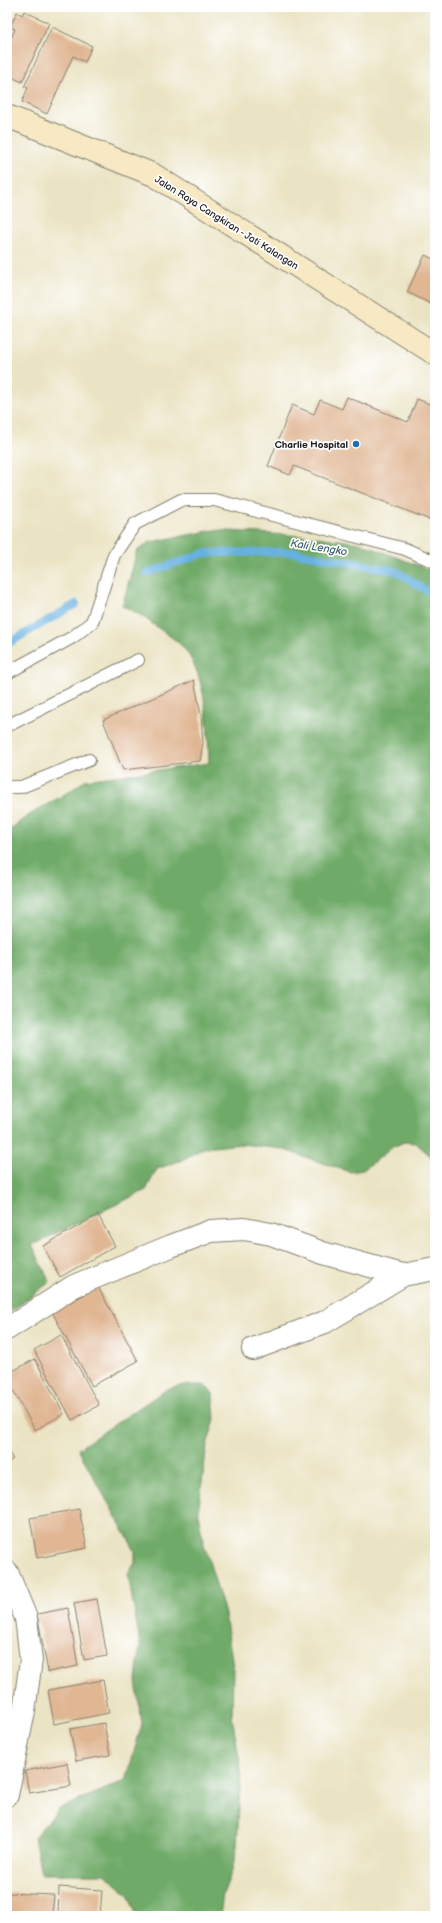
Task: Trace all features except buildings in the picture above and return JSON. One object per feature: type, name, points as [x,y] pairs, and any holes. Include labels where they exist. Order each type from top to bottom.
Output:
[{"type":"street","name":"Jalan Raya Cangkiran - Jati Kalangan","points":[[7,116],[154,175],[435,354]]},
{"type":"street","points":[[7,1328],[74,1286],[171,1246],[212,1232],[244,1229],[271,1234],[323,1253],[403,1275]]},
{"type":"street","points":[[252,1349],[325,1322],[403,1275],[435,1269]]},
{"type":"street","points":[[7,1572],[26,1618],[32,1660],[24,1711],[7,1795]]},
{"type":"lane","points":[[7,672],[73,637],[92,622],[114,555],[135,524],[181,500],[214,500],[405,549],[435,562]]},
{"type":"lane","points":[[7,726],[138,660]]},
{"type":"lane","points":[[7,787],[21,787],[89,760]]},
{"type":"green space","points":[[215,530],[316,537],[360,543],[435,572],[435,1160],[416,1143],[404,1142],[393,1147],[363,1170],[350,1172],[281,1149],[242,1144],[204,1148],[182,1160],[157,1169],[146,1190],[32,1245],[50,1282],[7,1314],[7,833],[35,811],[76,787],[85,780],[209,763],[205,705],[193,662],[177,641],[141,616],[122,606],[137,551],[150,542]]},
{"type":"green space","points":[[183,1385],[204,1385],[213,1393],[215,1419],[207,1445],[198,1513],[203,1541],[225,1614],[233,1666],[232,1716],[241,1769],[237,1846],[232,1871],[223,1894],[220,1916],[137,1916],[128,1894],[105,1874],[41,1874],[34,1837],[59,1809],[126,1780],[142,1724],[136,1681],[140,1644],[128,1574],[135,1563],[135,1551],[78,1449],[167,1389]]},
{"type":"waterway","name":"Kali Lengko","points":[[147,573],[205,553],[292,552],[396,571],[435,596]]},
{"type":"waterway","name":"Kali Lengko","points":[[7,644],[76,604]]},
{"type":"place","name":"Charlie Hospital","points":[[356,444]]}]
